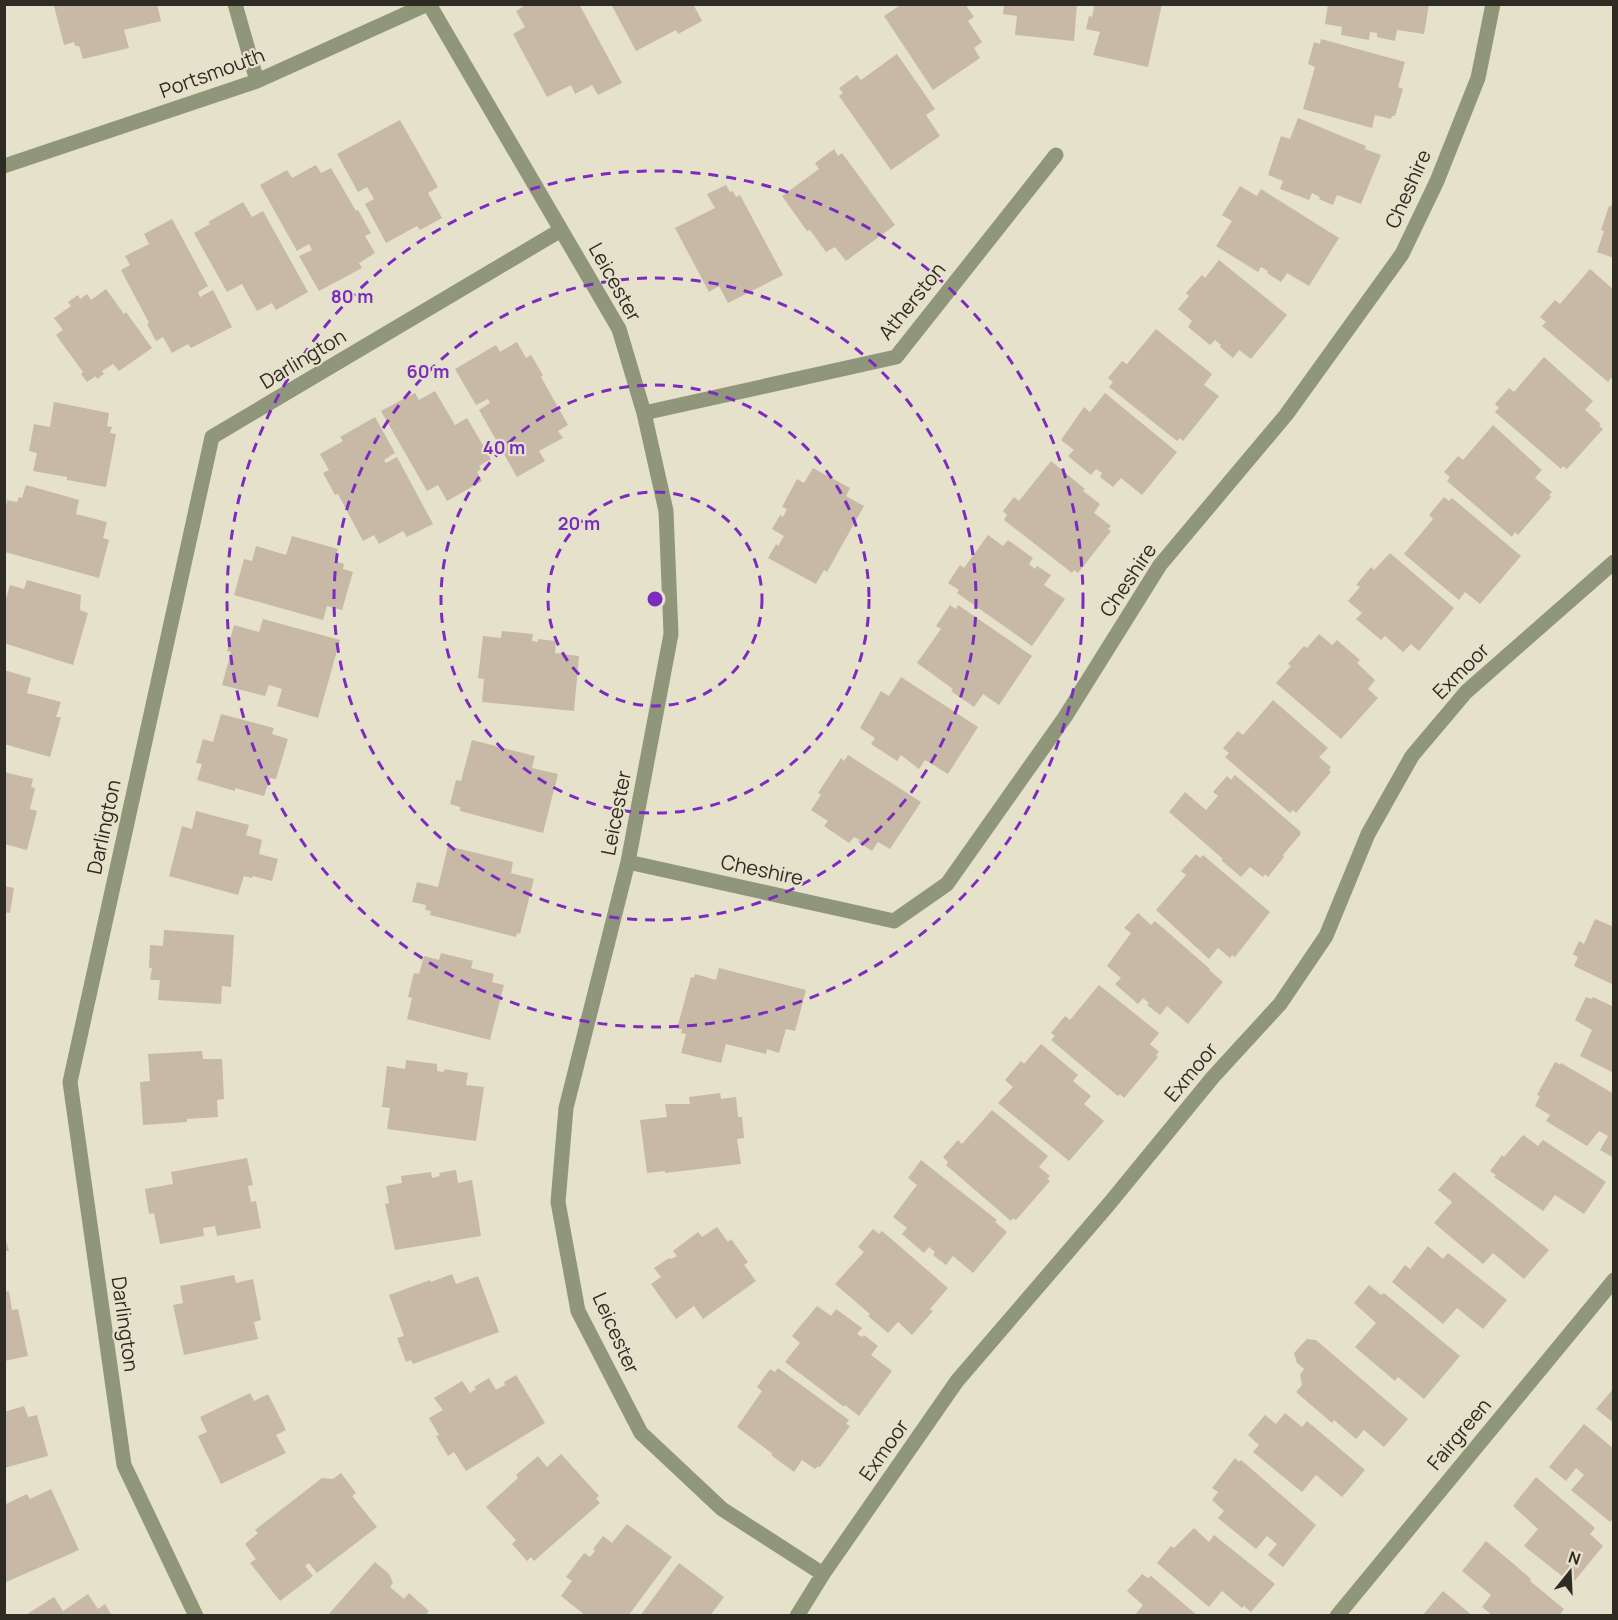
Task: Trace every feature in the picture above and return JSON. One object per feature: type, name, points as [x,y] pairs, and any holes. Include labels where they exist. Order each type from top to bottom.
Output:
[{"type":"street","points":[[236,4],[257,81]]},
{"type":"street","name":"Portsmouth","points":[[4,166],[257,81],[428,4]]},
{"type":"street","name":"Leicester","points":[[428,4],[619,329],[644,413],[666,511],[671,634],[628,862],[566,1108],[558,1202],[578,1311],[641,1433],[722,1509],[823,1574]]},
{"type":"street","name":"Cheshire","points":[[628,862],[894,921],[947,885],[1065,717],[1160,565],[1286,415],[1401,254],[1437,181],[1478,78],[1493,4]]},
{"type":"street","name":"Atherston","points":[[644,413],[896,357],[1056,155]]},
{"type":"street","name":"Darlington","points":[[196,1616],[124,1465],[70,1082],[212,437],[561,230]]},
{"type":"street","name":"Exmoor","points":[[797,1616],[823,1574],[957,1381],[1213,1077],[1280,1004],[1326,936],[1368,834],[1412,756],[1466,692],[1614,562]]},
{"type":"street","name":"Fairgreen","points":[[1337,1616],[1614,1280]]},
{"type":"building","points":[[62,4],[157,4],[161,21],[124,30],[129,48],[83,59],[79,46],[75,46],[74,42],[64,45],[54,6]]},
{"type":"building","points":[[527,4],[579,4],[622,83],[598,95],[592,85],[575,94],[571,85],[547,97],[513,34],[525,27],[516,11]]},
{"type":"building","points":[[611,4],[693,4],[702,21],[678,34],[676,30],[636,51]]},
{"type":"building","points":[[902,4],[965,4],[974,17],[968,21],[982,42],[974,48],[980,58],[933,90],[884,16]]},
{"type":"building","points":[[1004,4],[1077,4],[1074,41],[1015,35],[1017,16],[1003,14]]},
{"type":"building","points":[[1089,4],[1162,4],[1148,67],[1093,55],[1100,32],[1086,29],[1094,7]]},
{"type":"building","points":[[1328,4],[1429,4],[1424,34],[1397,30],[1395,41],[1377,37],[1377,33],[1370,32],[1369,40],[1341,35],[1342,27],[1325,24]]},
{"type":"building","points":[[1321,39],[1405,62],[1398,87],[1403,89],[1395,116],[1391,119],[1375,115],[1372,128],[1303,109],[1315,67],[1308,64],[1314,42],[1320,44]]},
{"type":"building","points":[[897,54],[935,109],[926,115],[940,136],[891,170],[839,96],[843,93],[839,88],[857,75],[861,80]]},
{"type":"building","points":[[1298,118],[1366,146],[1365,149],[1381,155],[1361,204],[1337,195],[1333,205],[1312,193],[1309,200],[1280,189],[1283,181],[1268,175],[1281,136],[1290,139]]},
{"type":"building","points":[[400,120],[438,187],[428,193],[442,218],[420,230],[417,226],[386,243],[365,204],[374,199],[367,187],[358,192],[337,154]]},
{"type":"building","points":[[834,149],[838,156],[842,153],[895,225],[846,261],[835,247],[826,252],[810,230],[807,231],[782,196],[819,169],[815,163]]},
{"type":"building","points":[[316,165],[321,173],[331,168],[371,233],[365,236],[375,253],[359,263],[362,268],[319,291],[299,256],[312,250],[309,244],[297,251],[260,185],[287,170],[292,178]]},
{"type":"building","points":[[726,185],[736,197],[740,195],[783,275],[728,303],[719,286],[709,292],[675,228],[715,208],[707,194]]},
{"type":"building","points":[[1240,186],[1257,196],[1261,189],[1339,238],[1309,286],[1287,273],[1281,282],[1261,267],[1258,272],[1216,246],[1232,221],[1222,215]]},
{"type":"building","points":[[1613,200],[1614,258],[1597,252],[1604,231],[1601,230]]},
{"type":"building","points":[[243,202],[252,217],[263,211],[308,292],[276,310],[272,303],[257,311],[242,284],[227,292],[194,233],[210,224],[208,222]]},
{"type":"building","points":[[172,219],[208,286],[198,292],[200,297],[213,290],[232,327],[191,348],[188,344],[172,353],[163,337],[156,341],[121,270],[130,265],[125,256],[149,244],[144,234]]},
{"type":"building","points":[[1219,260],[1287,315],[1251,359],[1239,350],[1233,358],[1215,340],[1210,345],[1188,327],[1192,321],[1178,309],[1189,296],[1186,293],[1202,275],[1205,278]]},
{"type":"building","points":[[1590,269],[1614,290],[1614,381],[1611,378],[1608,382],[1542,326],[1546,322],[1540,317],[1555,300],[1560,304]]},
{"type":"building","points":[[106,289],[152,348],[119,371],[113,364],[102,371],[104,374],[97,379],[96,376],[87,382],[81,374],[83,372],[56,335],[63,330],[54,318],[71,306],[68,302],[78,295],[80,299],[87,294],[91,300]]},
{"type":"building","points":[[1156,329],[1212,374],[1204,385],[1219,396],[1183,441],[1180,438],[1177,441],[1109,387],[1113,382],[1108,378],[1122,361],[1127,364]]},
{"type":"building","points":[[517,342],[526,358],[531,355],[568,425],[558,431],[563,438],[539,451],[545,461],[517,477],[479,410],[490,403],[488,399],[476,405],[455,369],[496,345],[500,352]]},
{"type":"building","points":[[1544,357],[1593,401],[1585,410],[1601,424],[1599,426],[1603,429],[1567,469],[1563,466],[1561,469],[1495,412],[1499,408],[1495,404],[1509,388],[1514,392]]},
{"type":"building","points":[[435,391],[455,425],[467,418],[491,459],[479,466],[481,469],[477,472],[482,481],[447,501],[438,485],[427,491],[381,411],[415,393],[419,400]]},
{"type":"building","points":[[1105,393],[1177,452],[1142,495],[1121,478],[1113,487],[1100,477],[1102,473],[1096,469],[1091,475],[1068,456],[1074,450],[1061,440],[1084,407],[1090,412]]},
{"type":"building","points":[[54,402],[109,413],[107,426],[112,427],[110,433],[116,434],[106,487],[33,471],[37,453],[29,451],[34,424],[50,427]]},
{"type":"building","points":[[375,417],[395,453],[384,460],[386,463],[397,457],[433,524],[407,537],[403,531],[379,544],[374,535],[363,541],[338,494],[335,495],[323,473],[329,470],[320,454],[343,441],[340,437]]},
{"type":"building","points":[[1493,425],[1542,470],[1535,478],[1552,492],[1549,495],[1551,497],[1518,535],[1515,532],[1512,537],[1447,481],[1450,477],[1444,472],[1458,456],[1463,460]]},
{"type":"building","points":[[1051,461],[1100,504],[1094,513],[1111,526],[1108,529],[1111,531],[1078,573],[1074,570],[1072,573],[1004,520],[1007,515],[1003,511],[1014,497],[1019,501]]},
{"type":"building","points":[[813,468],[850,488],[846,496],[864,506],[827,572],[824,570],[816,584],[768,558],[784,536],[772,529],[780,515],[783,517],[787,509],[782,507],[797,479],[804,483]]},
{"type":"building","points":[[26,485],[79,500],[76,514],[107,522],[103,538],[109,540],[99,578],[5,552],[7,500],[17,502],[19,497],[22,498]]},
{"type":"building","points":[[1444,497],[1449,501],[1452,498],[1521,556],[1480,604],[1465,592],[1459,600],[1404,554],[1433,519],[1429,515]]},
{"type":"building","points":[[988,535],[1003,546],[1008,540],[1033,558],[1029,564],[1051,575],[1044,585],[1065,599],[1032,646],[957,593],[959,590],[948,583],[960,565],[964,568]]},
{"type":"building","points":[[292,536],[338,549],[334,561],[344,564],[343,569],[353,572],[342,610],[327,606],[323,620],[234,595],[244,559],[252,561],[256,546],[286,555]]},
{"type":"building","points":[[1390,553],[1454,608],[1419,651],[1411,644],[1403,652],[1385,636],[1381,640],[1356,619],[1362,613],[1348,601],[1360,587],[1356,585],[1371,567],[1374,570]]},
{"type":"building","points":[[27,580],[81,595],[80,610],[88,613],[73,665],[4,643],[6,627],[4,626],[4,605],[10,585],[24,589]]},
{"type":"building","points":[[950,605],[956,609],[958,605],[1032,656],[999,705],[983,694],[974,707],[917,663],[941,629],[936,626]]},
{"type":"building","points":[[263,619],[340,640],[318,718],[277,706],[282,689],[269,685],[265,696],[222,685],[231,652],[227,651],[234,625],[259,632]]},
{"type":"building","points":[[502,631],[533,634],[532,641],[538,642],[538,639],[556,641],[555,653],[579,656],[574,711],[482,702],[484,679],[478,678],[483,636],[501,638]]},
{"type":"building","points":[[1319,634],[1332,645],[1337,640],[1360,660],[1357,663],[1375,680],[1368,689],[1378,698],[1341,739],[1276,683],[1291,666],[1288,664],[1304,646],[1307,648]]},
{"type":"building","points":[[4,670],[31,678],[27,693],[61,702],[56,717],[61,717],[50,757],[4,744]]},
{"type":"building","points":[[901,677],[978,727],[948,774],[925,760],[919,769],[901,755],[897,761],[871,744],[875,738],[860,728],[881,691],[889,696]]},
{"type":"building","points":[[1273,700],[1328,748],[1319,757],[1331,767],[1329,770],[1331,772],[1296,813],[1293,810],[1290,813],[1225,757],[1229,753],[1223,748],[1238,731],[1243,735]]},
{"type":"building","points":[[221,714],[274,728],[272,734],[288,739],[276,779],[270,778],[264,796],[235,788],[235,791],[197,780],[202,764],[196,763],[203,739],[213,742]]},
{"type":"building","points":[[472,740],[535,756],[532,768],[558,774],[543,833],[460,811],[460,807],[450,804],[456,780],[461,781]]},
{"type":"building","points":[[848,755],[921,802],[890,849],[878,842],[872,851],[854,837],[849,843],[824,826],[828,821],[811,810],[821,795],[818,793],[841,758],[844,761]]},
{"type":"building","points":[[4,772],[33,779],[31,787],[35,788],[30,809],[37,811],[27,850],[4,844]]},
{"type":"building","points":[[1235,775],[1301,832],[1268,877],[1265,874],[1263,877],[1250,867],[1241,877],[1169,812],[1185,792],[1206,810],[1218,796],[1213,792],[1227,776],[1231,780]]},
{"type":"building","points":[[196,811],[249,825],[246,835],[262,840],[259,854],[278,859],[272,881],[244,876],[238,895],[169,876],[182,826],[192,829]]},
{"type":"building","points":[[448,846],[513,862],[511,873],[534,879],[520,934],[517,933],[516,937],[430,915],[431,911],[425,910],[426,905],[412,902],[417,882],[438,887]]},
{"type":"building","points":[[1196,854],[1200,858],[1203,855],[1270,912],[1235,957],[1232,955],[1230,958],[1218,948],[1209,959],[1156,910],[1186,875],[1181,871]]},
{"type":"building","points":[[4,886],[14,888],[10,913],[4,912]]},
{"type":"building","points":[[1138,913],[1151,925],[1155,921],[1223,982],[1188,1024],[1167,1006],[1160,1015],[1147,1005],[1149,1003],[1143,998],[1138,1004],[1115,984],[1121,978],[1107,966],[1131,933],[1124,928]]},
{"type":"building","points":[[1595,919],[1614,927],[1614,985],[1574,966],[1578,957],[1573,954],[1579,941],[1584,944]]},
{"type":"building","points":[[164,930],[234,935],[231,987],[222,986],[221,1004],[158,1000],[160,980],[150,980],[152,968],[149,968],[150,945],[163,946]]},
{"type":"building","points":[[441,953],[473,961],[471,968],[494,974],[492,982],[504,985],[490,1040],[407,1019],[412,998],[408,997],[414,973],[419,974],[424,956],[439,960]]},
{"type":"building","points":[[719,968],[806,990],[795,1031],[786,1029],[779,1053],[767,1049],[766,1054],[726,1044],[721,1063],[681,1053],[686,1034],[681,1033],[682,1029],[677,1029],[691,977],[694,978],[695,974],[716,980]]},
{"type":"building","points":[[1099,985],[1159,1033],[1150,1044],[1159,1052],[1156,1055],[1158,1057],[1124,1098],[1120,1094],[1118,1096],[1051,1040],[1055,1036],[1051,1033],[1065,1016],[1070,1020]]},
{"type":"building","points":[[1586,997],[1592,999],[1593,997],[1614,1007],[1614,1073],[1580,1056],[1592,1030],[1575,1020]]},
{"type":"building","points":[[1041,1044],[1078,1075],[1073,1081],[1091,1096],[1084,1104],[1104,1121],[1069,1161],[998,1103],[1013,1087],[1005,1080],[1021,1061],[1024,1064]]},
{"type":"building","points":[[202,1051],[203,1059],[222,1059],[224,1099],[217,1100],[218,1117],[143,1125],[140,1082],[150,1081],[148,1054]]},
{"type":"building","points":[[406,1060],[437,1064],[437,1071],[444,1072],[444,1069],[468,1073],[466,1085],[484,1087],[476,1141],[387,1129],[390,1108],[382,1107],[387,1066],[405,1069]]},
{"type":"building","points":[[1555,1062],[1560,1065],[1561,1063],[1614,1094],[1614,1158],[1600,1150],[1608,1136],[1599,1131],[1587,1146],[1546,1121],[1550,1115],[1535,1106],[1540,1096],[1537,1095]]},
{"type":"building","points":[[720,1093],[721,1099],[736,1097],[738,1117],[742,1117],[744,1138],[737,1139],[741,1164],[647,1173],[640,1120],[667,1117],[665,1104],[690,1104],[689,1097]]},
{"type":"building","points":[[992,1110],[1048,1156],[1039,1167],[1050,1176],[1047,1179],[1050,1181],[1016,1220],[1013,1218],[1011,1221],[946,1165],[948,1162],[943,1157],[958,1140],[962,1144]]},
{"type":"building","points":[[1523,1135],[1538,1146],[1543,1140],[1606,1182],[1584,1214],[1555,1195],[1543,1211],[1494,1177],[1496,1175],[1490,1171],[1502,1155],[1504,1157]]},
{"type":"building","points":[[247,1158],[253,1185],[248,1186],[251,1202],[256,1201],[261,1228],[217,1236],[215,1226],[203,1228],[204,1236],[160,1244],[154,1213],[149,1214],[145,1189],[173,1184],[171,1172]]},
{"type":"building","points":[[921,1160],[997,1220],[995,1222],[1007,1232],[973,1273],[953,1256],[946,1265],[933,1255],[935,1252],[929,1247],[924,1253],[902,1234],[907,1228],[893,1217],[917,1185],[908,1178]]},
{"type":"building","points":[[456,1170],[458,1183],[472,1180],[481,1236],[395,1250],[385,1204],[389,1203],[386,1186],[402,1183],[401,1176],[431,1172],[432,1178],[440,1176],[439,1173]]},
{"type":"building","points":[[1454,1172],[1549,1250],[1524,1279],[1493,1253],[1483,1264],[1434,1223],[1452,1202],[1438,1190]]},
{"type":"building","points":[[717,1227],[728,1242],[731,1239],[748,1262],[744,1265],[756,1281],[703,1319],[694,1306],[676,1319],[651,1284],[661,1277],[654,1268],[669,1258],[677,1256],[673,1251],[698,1232],[702,1237]]},
{"type":"building","points":[[873,1229],[879,1234],[882,1231],[948,1288],[930,1309],[933,1311],[912,1335],[898,1322],[888,1333],[835,1284],[864,1252],[858,1247]]},
{"type":"building","points":[[4,1235],[9,1251],[4,1251]]},
{"type":"building","points":[[1428,1246],[1443,1259],[1448,1253],[1507,1300],[1483,1329],[1457,1308],[1443,1324],[1392,1282],[1405,1265],[1410,1269]]},
{"type":"building","points":[[452,1274],[456,1284],[478,1276],[499,1332],[413,1364],[411,1360],[406,1362],[397,1338],[404,1336],[389,1295]]},
{"type":"building","points":[[234,1275],[236,1283],[253,1279],[261,1320],[254,1322],[258,1339],[184,1355],[173,1305],[183,1303],[180,1286]]},
{"type":"building","points":[[1369,1285],[1381,1295],[1384,1293],[1460,1356],[1424,1399],[1398,1377],[1395,1381],[1355,1347],[1376,1323],[1354,1303]]},
{"type":"building","points":[[9,1291],[12,1310],[18,1309],[28,1356],[4,1361],[4,1292]]},
{"type":"building","points":[[817,1306],[831,1316],[836,1309],[862,1328],[857,1334],[862,1337],[864,1335],[878,1346],[871,1355],[892,1371],[859,1416],[785,1362],[800,1343],[792,1336]]},
{"type":"building","points":[[1307,1339],[1316,1340],[1408,1419],[1384,1447],[1364,1430],[1356,1439],[1334,1420],[1332,1423],[1296,1392],[1302,1385],[1300,1375],[1304,1369],[1297,1363],[1294,1353]]},
{"type":"building","points":[[778,1368],[849,1420],[846,1424],[850,1426],[820,1467],[815,1469],[802,1460],[794,1472],[737,1427],[762,1391],[757,1387],[770,1369],[775,1372]]},
{"type":"building","points":[[516,1375],[545,1423],[466,1471],[454,1452],[448,1456],[436,1436],[439,1435],[429,1418],[443,1410],[434,1398],[462,1381],[470,1393],[476,1389],[474,1387],[489,1378],[496,1390]]},
{"type":"building","points":[[1614,1388],[1614,1423],[1596,1409]]},
{"type":"building","points":[[250,1393],[254,1401],[268,1394],[286,1430],[276,1435],[286,1453],[221,1484],[198,1436],[207,1432],[200,1417]]},
{"type":"building","points":[[24,1406],[28,1417],[37,1415],[48,1456],[4,1468],[4,1412]]},
{"type":"building","points":[[1285,1413],[1302,1427],[1307,1421],[1365,1470],[1342,1497],[1316,1475],[1302,1492],[1253,1452],[1259,1445],[1248,1435],[1265,1415],[1276,1424]]},
{"type":"building","points":[[1584,1424],[1614,1449],[1614,1517],[1610,1522],[1571,1490],[1584,1475],[1576,1468],[1566,1481],[1549,1467]]},
{"type":"building","points":[[561,1454],[599,1496],[596,1498],[600,1503],[534,1561],[531,1557],[527,1561],[512,1544],[516,1540],[486,1507],[518,1478],[516,1475],[538,1456],[547,1467]]},
{"type":"building","points":[[1235,1458],[1239,1462],[1241,1460],[1316,1525],[1283,1567],[1268,1555],[1277,1544],[1267,1536],[1256,1549],[1218,1518],[1224,1511],[1212,1500],[1218,1492],[1212,1488]]},
{"type":"building","points":[[341,1473],[356,1493],[352,1496],[377,1527],[317,1573],[309,1563],[305,1566],[313,1576],[280,1601],[250,1563],[256,1559],[245,1544],[258,1533],[255,1530],[322,1478],[333,1479]]},
{"type":"building","points":[[1536,1477],[1595,1528],[1590,1534],[1603,1546],[1572,1584],[1524,1546],[1538,1529],[1513,1506]]},
{"type":"building","points":[[51,1489],[79,1550],[4,1583],[4,1505],[27,1494],[30,1499]]},
{"type":"building","points":[[627,1524],[672,1557],[628,1616],[586,1616],[561,1596],[572,1581],[566,1577],[584,1553],[590,1557],[603,1536],[612,1543]]},
{"type":"building","points":[[1194,1528],[1209,1542],[1214,1535],[1275,1584],[1251,1612],[1244,1606],[1242,1608],[1222,1591],[1209,1607],[1157,1563],[1171,1546],[1174,1548]]},
{"type":"building","points":[[1486,1541],[1564,1609],[1559,1616],[1493,1616],[1482,1607],[1491,1595],[1462,1571]]},
{"type":"building","points":[[375,1562],[389,1574],[393,1583],[390,1587],[404,1599],[409,1593],[429,1611],[425,1616],[327,1616]]},
{"type":"building","points":[[679,1563],[724,1597],[710,1616],[640,1616]]},
{"type":"building","points":[[1142,1574],[1148,1578],[1151,1576],[1198,1616],[1134,1616],[1143,1605],[1127,1591]]},
{"type":"building","points":[[1443,1591],[1473,1616],[1422,1616]]},
{"type":"building","points":[[88,1594],[98,1609],[105,1604],[112,1616],[24,1616],[54,1597],[63,1611]]}]
